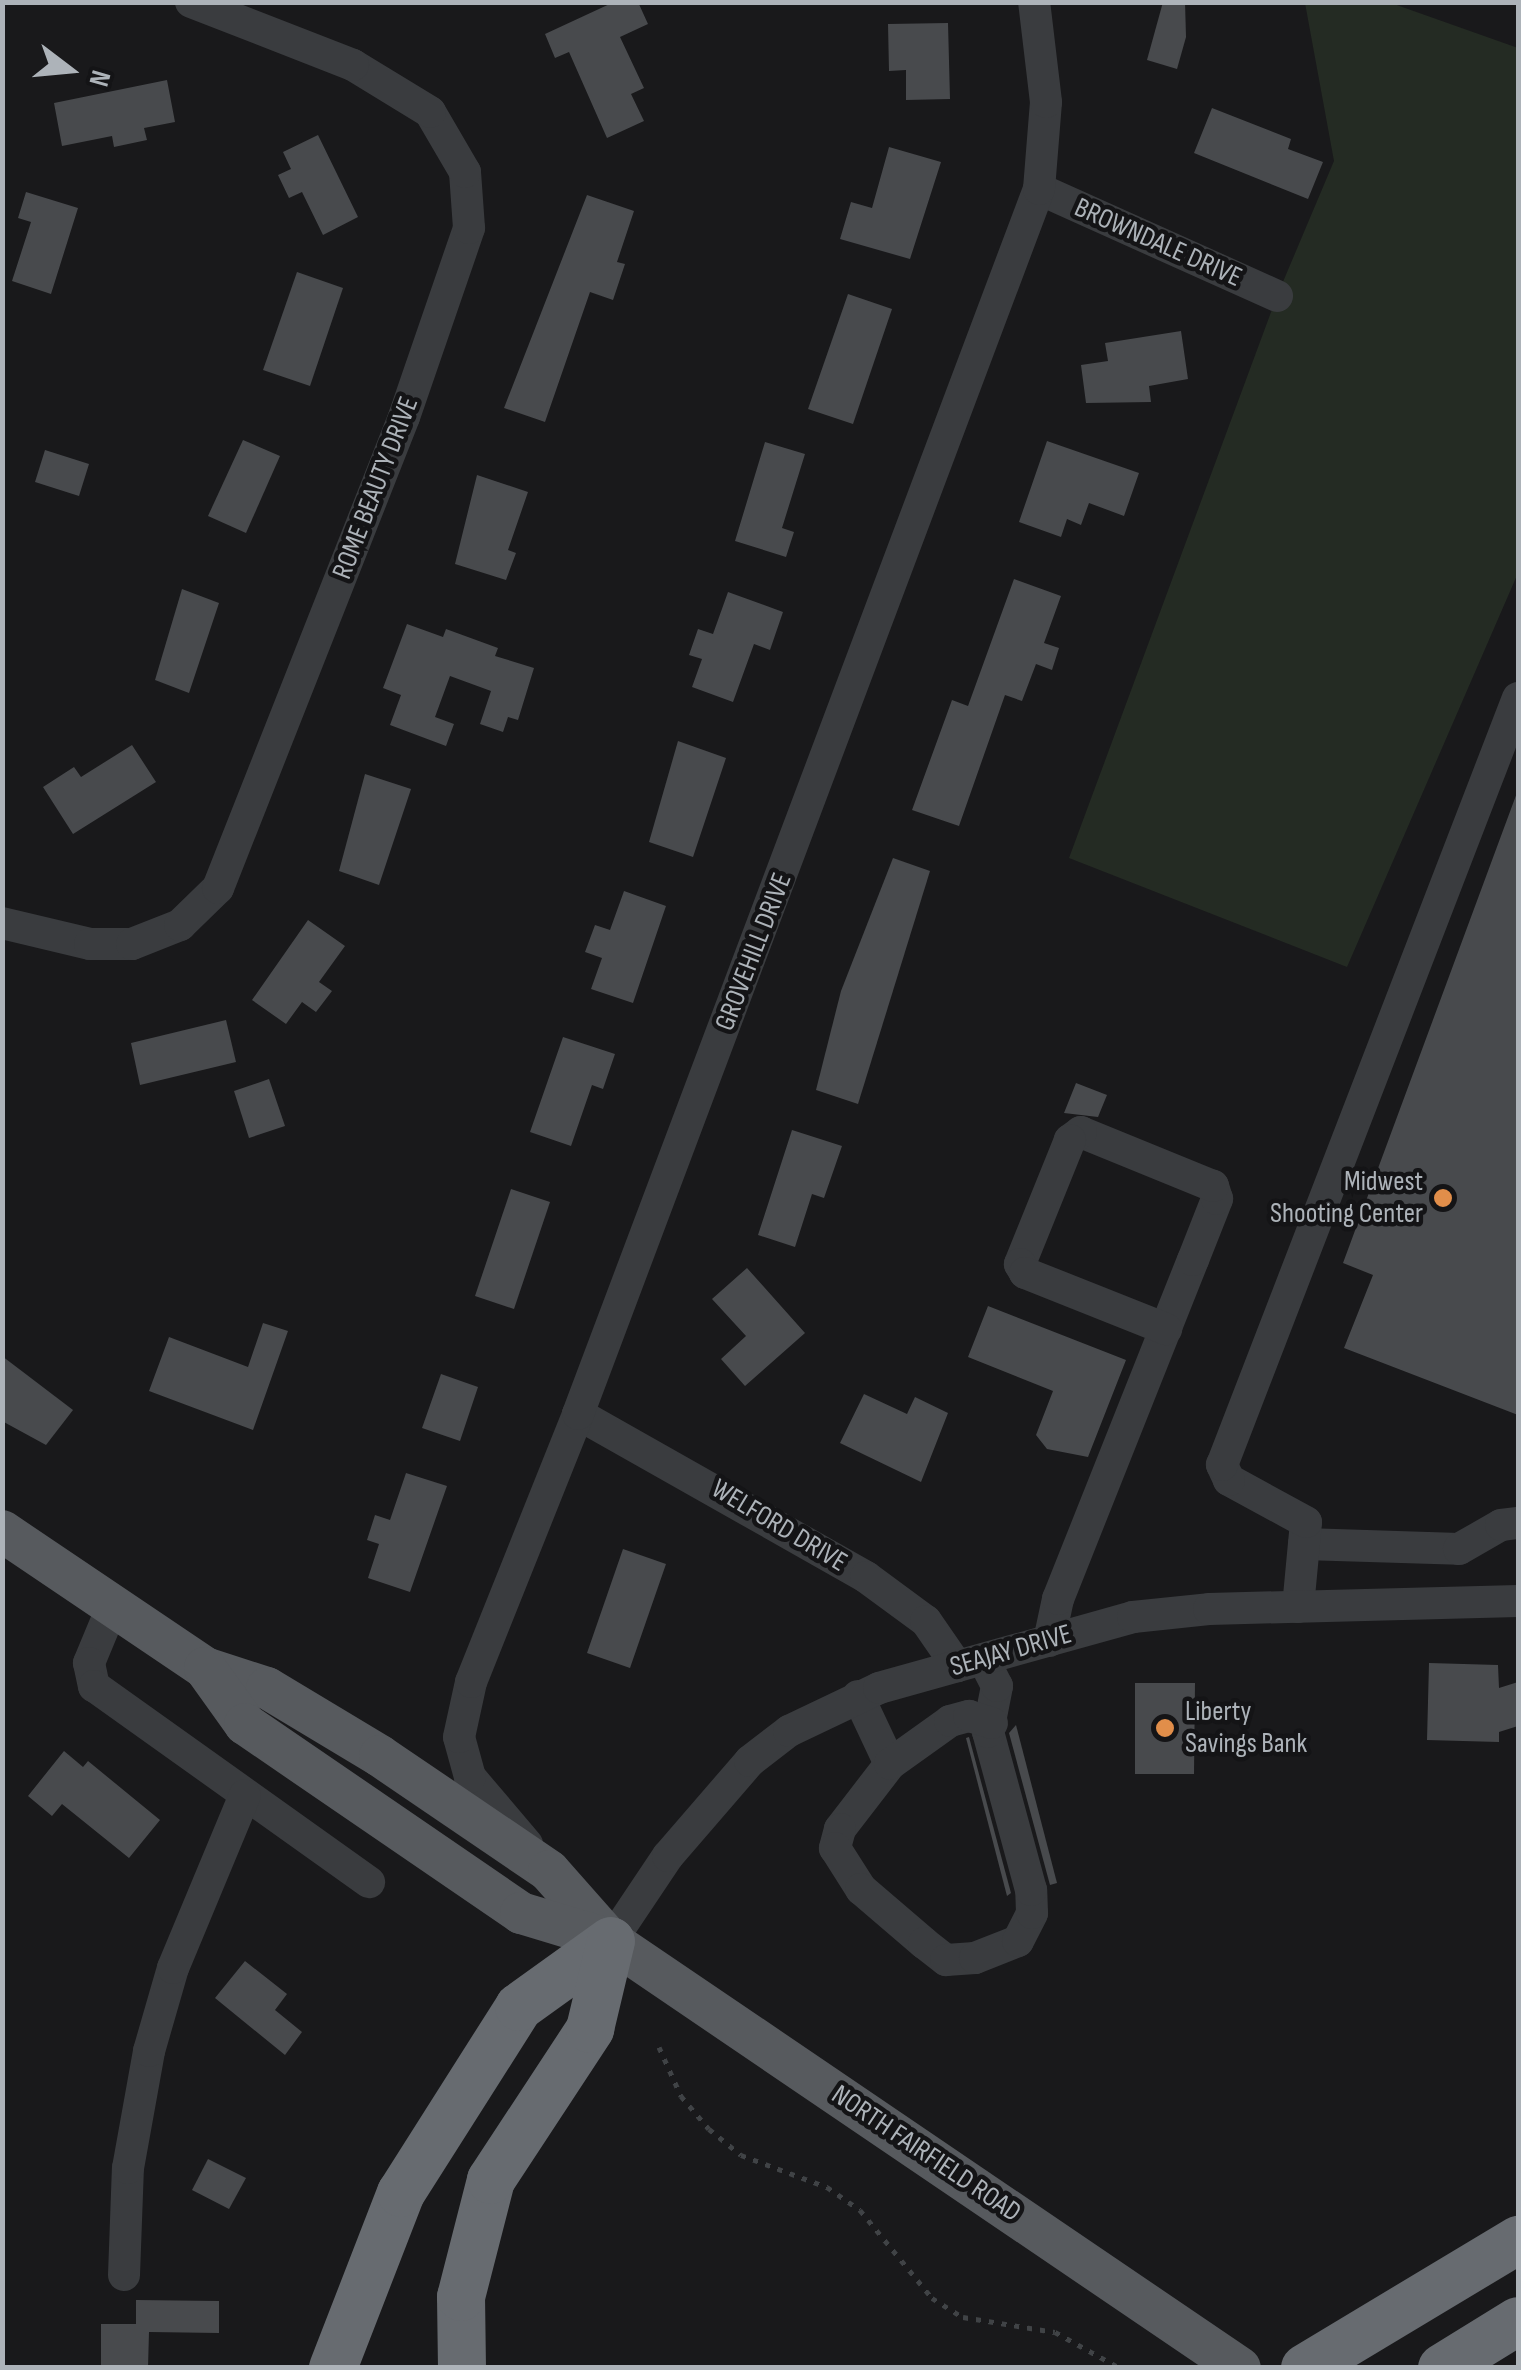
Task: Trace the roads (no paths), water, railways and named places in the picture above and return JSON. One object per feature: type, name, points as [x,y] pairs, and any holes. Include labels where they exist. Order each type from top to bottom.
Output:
[{"type":"highway","points":[[334,2368],[402,2193],[519,2007],[611,1940]]},
{"type":"highway","points":[[462,2368],[461,2297],[492,2180],[590,2029],[611,1940]]},
{"type":"highway","points":[[1305,2368],[1518,2240]]},
{"type":"highway","points":[[1442,2368],[1518,2321]]},
{"type":"highway","points":[[1286,2368],[1370,2327]]},
{"type":"main road","name":"NORTH FAIRFIELD ROAD","points":[[2,1531],[205,1668],[268,1688],[549,1871],[611,1940],[1240,2368]]},
{"type":"main road","name":"NORTH FAIRFIELD ROAD","points":[[205,1668],[245,1724],[521,1913],[611,1940]]},
{"type":"street","name":"ROME BEAUTY DRIVE","points":[[4,924],[90,944],[132,944],[180,925],[218,888],[404,417],[469,228],[466,172],[430,112],[354,65],[191,2]]},
{"type":"street","name":"GROVEHILL DRIVE","points":[[549,1871],[470,1776],[460,1737],[471,1682],[578,1414],[1040,189],[1046,102],[1034,2]]},
{"type":"street","name":"BROWNDALE DRIVE","points":[[1040,189],[1277,296]]},
{"type":"street","points":[[1298,1607],[1304,1544],[1300,1514],[1229,1480],[1222,1465],[1518,698]]},
{"type":"street","points":[[1049,1641],[1058,1599],[1166,1329],[1218,1199],[1213,1186],[1081,1132],[1070,1140],[1020,1264],[1025,1273],[1166,1329]]},
{"type":"street","name":"WELFORD DRIVE","points":[[578,1414],[866,1578],[926,1621],[970,1663]]},
{"type":"street","points":[[1304,1544],[1460,1549],[1502,1525],[1518,1523]]},
{"type":"street","name":"SEAJAY DRIVE","points":[[611,1940],[668,1856],[750,1761],[789,1731],[858,1696],[1133,1617],[1298,1607],[1518,1602]]},
{"type":"street","points":[[113,1605],[89,1663],[94,1686],[369,1882]]},
{"type":"street","points":[[970,1663],[997,1686],[992,1724],[1032,1913],[1018,1940],[974,1958],[946,1960],[860,1889],[835,1848],[840,1830],[890,1764],[950,1721],[969,1716],[992,1724]]},
{"type":"street","points":[[858,1696],[890,1764]]},
{"type":"street","points":[[124,2275],[128,2168],[150,2051],[173,1968],[245,1796]]},
{"type":"place","name":"Midwest Shooting Center","points":[[1443,1198]]},
{"type":"place","name":"Liberty Savings Bank","points":[[1165,1728]]}]
